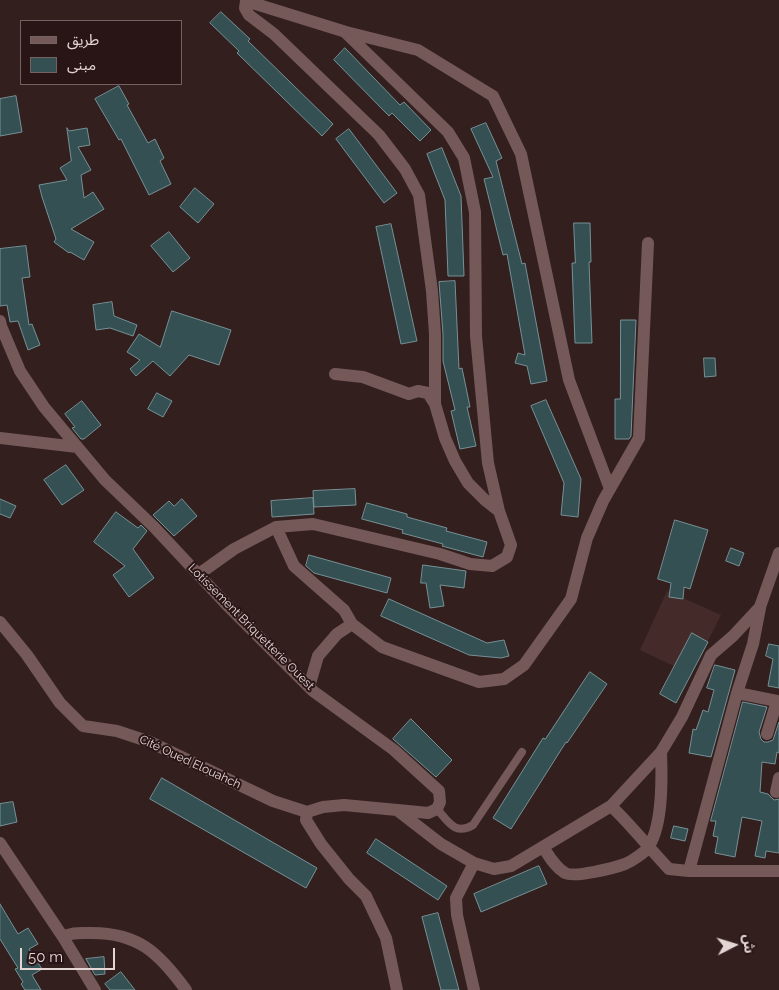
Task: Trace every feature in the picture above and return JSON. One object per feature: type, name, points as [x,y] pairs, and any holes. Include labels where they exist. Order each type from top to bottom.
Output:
[{"type":"street","points":[[435,404],[435,334],[432,291],[419,195],[405,168],[379,135],[274,34],[249,15],[245,8],[246,1],[346,32],[418,50],[493,96],[521,154],[569,380],[610,489]]},
{"type":"street","points":[[199,574],[234,549],[276,527],[313,524],[440,554],[470,564],[492,566],[507,557],[511,545],[499,511],[487,453],[476,336],[475,212],[464,158],[448,132],[346,32]]},
{"type":"street","points":[[276,527],[294,566],[344,610],[352,624],[382,647],[479,682],[504,679],[524,665],[571,599],[587,538],[610,489],[639,438],[648,243]]},
{"type":"street","name":"Lotissement Briquetterie Ouest","points":[[0,321],[20,371],[44,408],[105,480],[154,527],[310,687],[394,750],[439,791],[440,802],[437,809]]},
{"type":"street","points":[[335,374],[363,377],[409,394],[418,391],[428,393],[435,404],[445,438],[455,461],[468,483],[499,511]]},
{"type":"street","points":[[0,438],[77,447]]},
{"type":"street","points":[[689,871],[736,693],[753,644],[760,607],[778,561]]},
{"type":"street","points":[[397,810],[441,844],[474,863],[494,869],[511,866],[606,809],[661,752],[682,717],[711,655],[733,636],[760,607]]},
{"type":"street","name":"Cité Oued Elouahch","points":[[0,622],[27,655],[60,703],[83,726],[117,731],[150,742],[274,801],[307,812]]},
{"type":"street","points":[[310,687],[318,656],[337,634],[352,624]]},
{"type":"street","points":[[736,693],[777,701],[767,734]]},
{"type":"street","points":[[543,847],[557,866],[567,874],[578,874],[627,864],[649,848],[655,832],[663,789],[661,752]]},
{"type":"street","points":[[776,792],[779,778]]},
{"type":"street","points":[[397,990],[386,938],[366,896],[349,879],[321,844],[306,820],[307,812],[323,807],[344,805],[428,813],[437,809]]},
{"type":"street","points":[[606,809],[639,834],[649,848],[669,869],[689,871],[779,871]]},
{"type":"street","points":[[0,843],[63,937],[95,990]]},
{"type":"street","points":[[474,863],[456,898],[457,915],[474,990]]},
{"type":"street","points":[[63,937],[69,933],[106,932],[133,938],[159,958],[186,990]]},
{"type":"lane","points":[[437,809],[458,829],[467,829],[473,825],[522,752]]},
{"type":"shaded area","points":[[667,591],[721,615],[691,674],[640,650]]},
{"type":"building","points":[[221,12],[333,124],[322,136],[237,53],[239,51],[210,23]]},
{"type":"building","points":[[345,48],[400,105],[404,102],[431,130],[420,141],[392,113],[389,116],[334,60]]},
{"type":"building","points":[[119,86],[148,143],[155,139],[164,158],[160,161],[171,184],[149,195],[121,139],[119,140],[95,99]]},
{"type":"building","points":[[16,96],[22,132],[0,136],[0,99]]},
{"type":"building","points":[[486,123],[502,158],[496,161],[522,264],[525,263],[547,381],[531,384],[527,366],[515,363],[518,353],[525,355],[507,254],[503,255],[484,179],[493,177],[471,129]]},
{"type":"building","points":[[67,128],[69,131],[87,128],[90,145],[78,147],[91,170],[81,175],[84,198],[93,192],[104,209],[71,229],[94,242],[84,260],[69,253],[54,242],[56,239],[39,185],[67,180],[60,168],[71,161]]},
{"type":"building","points":[[349,129],[397,193],[384,203],[336,139]]},
{"type":"building","points":[[442,148],[461,196],[464,276],[448,276],[445,200],[427,154]]},
{"type":"building","points":[[195,188],[214,204],[198,223],[180,207]]},
{"type":"building","points":[[574,223],[590,223],[591,262],[589,262],[592,343],[575,343],[572,263],[575,263]]},
{"type":"building","points":[[391,224],[417,341],[401,344],[376,227]]},
{"type":"building","points":[[169,232],[190,258],[173,272],[151,246]]},
{"type":"building","points":[[26,246],[30,277],[22,278],[29,325],[32,324],[40,345],[28,350],[18,321],[10,322],[7,305],[0,306],[0,249]]},
{"type":"building","points":[[455,281],[459,369],[462,368],[470,407],[467,407],[476,446],[460,449],[451,411],[455,410],[443,361],[439,282]]},
{"type":"building","points":[[112,302],[114,316],[137,325],[133,336],[110,328],[96,330],[93,305]]},
{"type":"building","points":[[172,311],[231,330],[219,365],[189,355],[170,376],[153,361],[136,376],[130,369],[140,360],[127,352],[139,334],[160,347]]},
{"type":"building","points":[[621,320],[636,320],[631,436],[629,439],[615,439],[615,399],[620,399]]},
{"type":"building","points":[[704,358],[715,358],[716,376],[705,377]]},
{"type":"building","points":[[157,393],[172,401],[163,417],[148,409]]},
{"type":"building","points":[[546,400],[581,479],[578,517],[561,515],[564,483],[531,406]]},
{"type":"building","points":[[82,401],[101,425],[84,439],[81,439],[72,428],[75,427],[65,414]]},
{"type":"building","points":[[66,465],[84,490],[62,505],[44,480]]},
{"type":"building","points":[[355,489],[356,505],[314,507],[313,491]]},
{"type":"building","points":[[313,498],[314,514],[272,517],[271,501]]},
{"type":"building","points":[[0,499],[16,506],[10,518],[0,514]]},
{"type":"building","points":[[182,499],[197,516],[174,536],[153,515],[169,501],[174,506]]},
{"type":"building","points":[[367,503],[447,528],[446,531],[487,542],[483,557],[402,533],[403,530],[362,519]]},
{"type":"building","points":[[116,512],[138,528],[141,525],[147,531],[133,549],[154,578],[129,597],[113,575],[125,566],[94,542]]},
{"type":"building","points":[[675,520],[708,530],[690,589],[684,587],[683,599],[669,597],[671,583],[658,579]]},
{"type":"building","points":[[731,548],[744,553],[739,566],[726,561]]},
{"type":"building","points":[[309,555],[391,578],[387,593],[314,573],[306,566]]},
{"type":"building","points":[[423,565],[466,571],[464,588],[440,585],[444,606],[430,608],[426,583],[421,583]]},
{"type":"building","points":[[389,599],[487,643],[504,640],[509,656],[501,658],[469,655],[381,616]]},
{"type":"building","points":[[692,633],[708,642],[676,703],[660,694]]},
{"type":"building","points":[[769,644],[779,646],[779,688],[768,686],[773,659],[766,656]]},
{"type":"building","points":[[715,665],[735,670],[711,757],[689,753],[693,729],[696,730],[703,710],[708,712],[714,690],[707,688]]},
{"type":"building","points":[[590,672],[607,684],[566,742],[511,829],[493,818],[543,738],[545,739]]},
{"type":"building","points":[[743,702],[767,707],[759,732],[764,742],[773,740],[779,722],[779,753],[777,752],[775,764],[762,762],[760,792],[768,794],[774,800],[779,799],[779,853],[766,851],[765,858],[755,856],[762,821],[742,817],[735,857],[715,853],[718,837],[713,836],[716,821],[711,821]]},
{"type":"building","points":[[411,719],[452,760],[436,777],[393,739]]},
{"type":"building","points":[[162,778],[317,868],[306,888],[150,799]]},
{"type":"building","points":[[13,802],[17,822],[0,826],[0,804]]},
{"type":"building","points":[[674,826],[688,829],[685,841],[671,838]]},
{"type":"building","points":[[376,839],[447,886],[438,900],[367,853]]},
{"type":"building","points":[[539,866],[547,884],[481,912],[474,894]]},
{"type":"building","points":[[0,904],[18,934],[28,928],[38,944],[29,949],[42,969],[32,975],[41,990],[25,990],[21,984],[23,982],[15,969],[18,968],[0,939]]},
{"type":"building","points":[[438,913],[459,990],[441,990],[422,917]]},
{"type":"building","points":[[104,957],[105,974],[95,975],[86,959]]},
{"type":"building","points":[[121,972],[135,990],[110,990],[105,984]]}]
